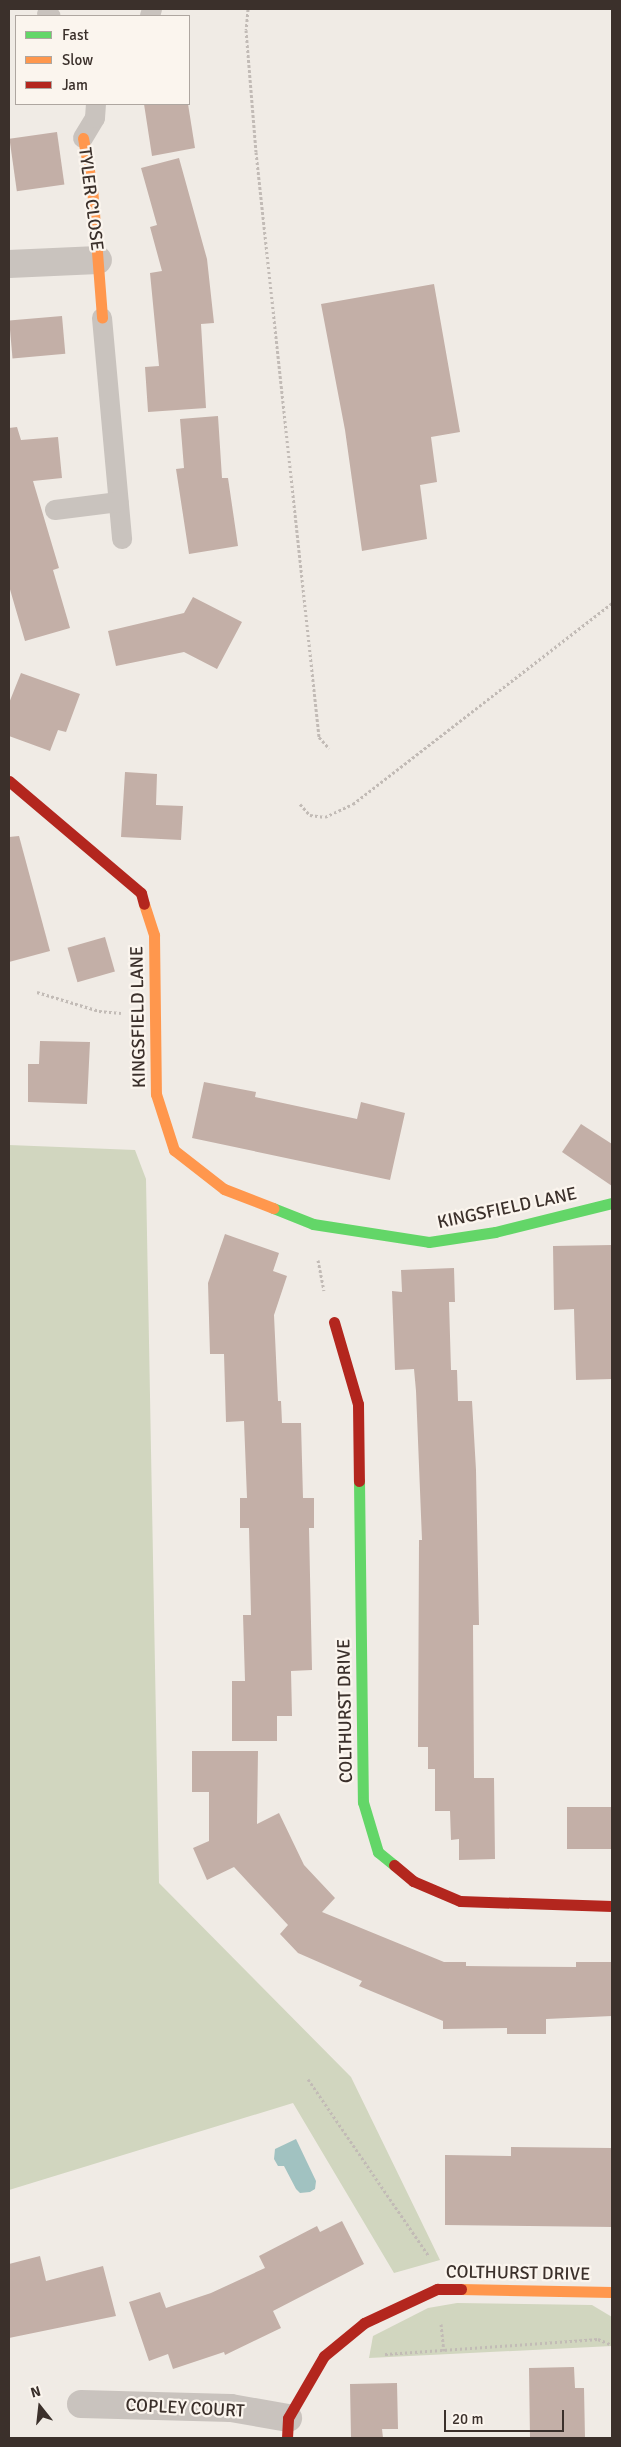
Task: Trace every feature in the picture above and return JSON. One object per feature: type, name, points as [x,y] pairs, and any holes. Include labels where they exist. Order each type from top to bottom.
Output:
[{"type":"street","name":"TYLER CLOSE","points":[[83,138],[92,187],[102,318]]},
{"type":"street","name":"TYLER CLOSE","points":[[9,264],[98,260]]},
{"type":"street","name":"KINGSFIELD LANE","points":[[9,781],[141,893],[154,935],[156,1094],[174,1150],[224,1189],[313,1224],[429,1242],[495,1232],[612,1202]]},
{"type":"street","name":"COLTHURST DRIVE","points":[[334,1322],[358,1404],[363,1802],[378,1852],[412,1881],[460,1901],[612,1906]]},
{"type":"street","name":"COLTHURST DRIVE","points":[[288,2428],[324,2356],[364,2323],[437,2289],[612,2292]]},
{"type":"street","name":"COPLEY COURT","points":[[81,2404],[230,2408],[288,2428]]},
{"type":"lane","points":[[83,138],[95,118],[96,105]]},
{"type":"lane","points":[[102,318],[122,539]]},
{"type":"lane","points":[[55,510],[118,502]]},
{"type":"path","points":[[248,9],[246,30],[256,152],[319,737],[329,748]]},
{"type":"path","points":[[300,804],[310,815],[325,817],[353,804],[612,603]]},
{"type":"path","points":[[37,992],[99,1011],[154,1016]]},
{"type":"path","points":[[313,1224],[320,1274],[334,1322]]},
{"type":"path","points":[[308,2079],[432,2259]]},
{"type":"path","points":[[378,2354],[598,2339],[612,2346]]},
{"type":"green space","points":[[9,1145],[135,1150],[146,1179],[159,1883],[351,2077],[440,2260],[394,2273],[293,2103],[9,2190]]},
{"type":"green space","points":[[457,2303],[592,2305],[612,2317],[612,2346],[369,2358],[373,2336],[428,2308]]},
{"type":"water","points":[[296,2139],[316,2181],[315,2189],[310,2192],[300,2193],[284,2166],[278,2166],[274,2159],[275,2149]]},
{"type":"building","points":[[144,105],[188,105],[195,148],[152,156]]},
{"type":"building","points":[[57,132],[64,184],[17,191],[9,139]]},
{"type":"building","points":[[179,158],[207,259],[214,323],[201,324],[206,408],[148,412],[145,367],[159,366],[150,273],[162,271],[150,227],[157,225],[141,168]]},
{"type":"building","points":[[434,284],[460,432],[431,437],[437,482],[420,485],[427,539],[362,551],[345,430],[321,304]]},
{"type":"building","points":[[62,316],[65,354],[13,358],[9,321]]},
{"type":"building","points":[[218,416],[222,478],[228,478],[238,546],[189,554],[176,469],[184,468],[180,419]]},
{"type":"building","points":[[17,427],[21,440],[58,437],[62,478],[33,481],[59,568],[53,570],[70,628],[25,641],[9,586],[9,428]]},
{"type":"building","points":[[193,597],[242,622],[217,669],[184,652],[116,666],[108,631],[184,613]]},
{"type":"building","points":[[21,673],[80,694],[66,732],[58,730],[50,751],[9,736],[9,703]]},
{"type":"building","points":[[125,772],[157,774],[156,805],[183,806],[181,840],[121,837]]},
{"type":"building","points":[[19,836],[50,951],[9,962],[9,837]]},
{"type":"building","points":[[105,937],[115,972],[77,982],[68,948]]},
{"type":"building","points":[[40,1041],[90,1042],[87,1104],[28,1102],[28,1064],[39,1064]]},
{"type":"building","points":[[204,1082],[256,1092],[255,1097],[357,1119],[361,1102],[405,1113],[390,1180],[192,1138]]},
{"type":"building","points":[[581,1124],[612,1144],[612,1186],[562,1152]]},
{"type":"building","points":[[225,1234],[279,1253],[273,1271],[287,1276],[274,1315],[278,1401],[281,1401],[282,1423],[301,1423],[303,1498],[314,1498],[314,1528],[309,1528],[312,1670],[291,1671],[292,1716],[277,1716],[277,1741],[232,1741],[232,1681],[245,1681],[243,1615],[251,1615],[249,1528],[240,1528],[240,1498],[247,1498],[244,1421],[226,1422],[224,1354],[210,1354],[208,1283]]},
{"type":"building","points":[[612,1245],[612,1379],[576,1380],[574,1309],[554,1310],[553,1246]]},
{"type":"building","points":[[454,1268],[455,1302],[449,1302],[451,1370],[457,1370],[458,1401],[472,1401],[476,1470],[479,1625],[473,1625],[474,1778],[494,1778],[495,1859],[459,1860],[459,1839],[451,1840],[450,1811],[435,1811],[435,1769],[428,1769],[428,1747],[418,1747],[419,1540],[422,1540],[416,1391],[414,1369],[395,1370],[392,1291],[402,1292],[401,1270]]},
{"type":"building","points":[[192,1751],[258,1751],[257,1824],[279,1813],[304,1865],[335,1898],[322,1912],[444,1962],[466,1962],[466,1966],[576,1967],[576,1962],[612,1962],[612,2016],[546,2019],[546,2034],[507,2034],[507,2028],[443,2029],[443,2021],[359,1986],[362,1981],[298,1953],[280,1934],[288,1925],[234,1867],[207,1880],[193,1848],[209,1841],[209,1792],[192,1792]]},
{"type":"building","points":[[567,1807],[612,1807],[612,1849],[567,1849]]},
{"type":"building","points":[[511,2147],[612,2148],[612,2227],[445,2225],[445,2155],[511,2156]]},
{"type":"building","points":[[342,2221],[364,2264],[273,2311],[281,2328],[225,2355],[224,2352],[173,2369],[168,2354],[149,2361],[129,2302],[160,2292],[166,2308],[211,2293],[265,2268],[259,2256],[317,2226],[320,2232]]},
{"type":"building","points":[[40,2256],[46,2281],[103,2266],[116,2316],[9,2338],[9,2264]]},
{"type":"building","points":[[574,2367],[575,2388],[584,2388],[585,2438],[530,2438],[529,2368]]},
{"type":"building","points":[[397,2383],[398,2429],[382,2429],[383,2438],[351,2438],[350,2384]]},
{"type":"traffic: fast","points":[[273,1208],[313,1224],[429,1242],[495,1232],[612,1203]]},
{"type":"traffic: fast","points":[[359,1481],[363,1802],[378,1852],[394,1865]]},
{"type":"traffic: slow","points":[[83,138],[92,187],[102,318]]},
{"type":"traffic: slow","points":[[144,904],[154,935],[156,1094],[174,1150],[224,1189],[273,1208]]},
{"type":"traffic: slow","points":[[461,2289],[612,2292]]},
{"type":"traffic: jam","points":[[9,781],[141,893],[144,904]]},
{"type":"traffic: jam","points":[[334,1322],[358,1404],[359,1481]]},
{"type":"traffic: jam","points":[[394,1865],[413,1881],[460,1901],[612,1906]]},
{"type":"traffic: jam","points":[[287,2438],[288,2418],[324,2356],[364,2323],[437,2289],[461,2289]]}]
